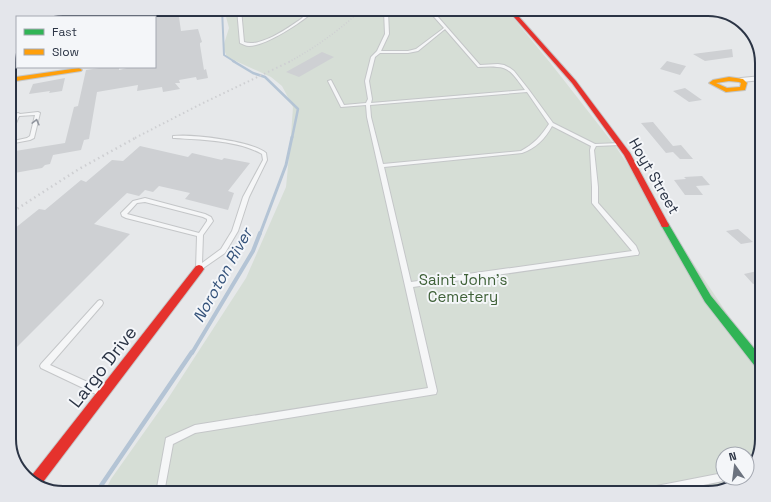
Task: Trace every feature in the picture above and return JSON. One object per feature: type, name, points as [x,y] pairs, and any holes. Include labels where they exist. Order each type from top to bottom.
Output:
[{"type":"main road","name":"Hoyt Street","points":[[515,16],[574,82],[620,144],[687,265],[708,299],[755,357]]},
{"type":"main road","points":[[16,79],[79,70]]},
{"type":"main road","name":"Largo Drive","points":[[37,478],[199,269]]},
{"type":"street","points":[[741,80],[755,79]]},
{"type":"lane","points":[[240,16],[242,42],[244,45],[250,46],[258,44],[285,30],[306,16]]},
{"type":"lane","points":[[161,486],[169,441],[195,429],[433,391],[369,117],[368,104],[370,99],[368,75],[374,57],[379,52],[387,34],[386,16]]},
{"type":"lane","points":[[435,16],[479,66],[501,65],[509,67],[551,124],[594,145],[620,144]]},
{"type":"lane","points":[[379,52],[408,52],[417,50],[445,28]]},
{"type":"lane","points":[[330,81],[343,106],[528,91]]},
{"type":"lane","points":[[16,119],[18,114],[38,113],[32,137],[16,142]]},
{"type":"lane","points":[[381,166],[522,152],[537,144],[542,139],[551,124]]},
{"type":"lane","points":[[175,137],[234,144],[259,149],[264,153],[265,160],[246,197],[235,231],[223,251],[199,269]]},
{"type":"lane","points":[[409,285],[636,253],[634,248],[595,203],[592,150],[594,145]]},
{"type":"lane","points":[[199,269],[200,235],[210,221],[209,218],[145,200],[135,202],[124,213],[124,216],[200,235]]},
{"type":"lane","points":[[100,303],[44,366],[104,393]]},
{"type":"lane","points":[[677,486],[715,479]]},
{"type":"green space","name":"Saint John's Cemetery","points":[[226,16],[512,16],[616,147],[755,356],[755,446],[715,446],[714,486],[108,486],[167,400],[246,278],[286,187],[293,107],[282,86],[271,77],[227,57],[223,47],[229,28]]},
{"type":"building","points":[[156,16],[179,16],[181,31],[198,29],[202,42],[200,45],[204,70],[206,69],[208,78],[197,80],[196,77],[179,80],[180,83],[175,83],[180,89],[163,92],[162,87],[137,91],[138,85],[97,92],[89,139],[84,140],[81,150],[53,155],[50,164],[45,165],[42,168],[16,173],[16,151],[65,143],[74,107],[78,106],[86,70],[119,68],[119,70],[127,68],[156,68]]},
{"type":"building","points":[[732,49],[733,57],[705,61],[693,54]]},
{"type":"building","points":[[322,52],[334,57],[299,77],[286,72]]},
{"type":"building","points":[[667,61],[686,66],[680,75],[660,69]]},
{"type":"building","points":[[65,78],[62,91],[29,94],[33,84]]},
{"type":"building","points":[[685,88],[702,100],[689,102],[673,91]]},
{"type":"building","points":[[653,122],[673,146],[681,145],[693,159],[680,159],[673,152],[666,153],[641,123]]},
{"type":"building","points":[[140,146],[188,157],[192,153],[222,160],[224,158],[250,163],[228,191],[234,193],[228,210],[185,199],[190,193],[159,186],[153,192],[145,190],[139,196],[127,193],[94,224],[130,234],[16,348],[16,227],[39,209],[45,210],[81,180],[86,182],[112,160],[123,161]]},
{"type":"building","points":[[702,176],[710,185],[696,186],[703,195],[685,195],[674,180],[686,179],[684,177]]},
{"type":"building","points":[[738,229],[753,242],[741,244],[726,231]]},
{"type":"building","points":[[755,272],[755,284],[753,284],[744,274]]},
{"type":"waterway","name":"Noroton River","points":[[222,16],[224,55],[235,62]]},
{"type":"waterway","name":"Noroton River","points":[[233,61],[253,73],[265,77],[298,109],[292,138]]},
{"type":"waterway","name":"Noroton River","points":[[260,234],[286,165],[292,137]]},
{"type":"waterway","name":"Noroton River","points":[[192,353],[253,251],[260,233]]},
{"type":"waterway","name":"Noroton River","points":[[101,486],[192,352]]},
{"type":"railway","points":[[289,62],[327,38],[354,16]]},
{"type":"railway","points":[[135,138],[201,104],[289,62]]},
{"type":"railway","points":[[16,210],[79,169],[137,137]]},
{"type":"traffic: fast","points":[[665,225],[708,299],[755,357]]},
{"type":"traffic: slow","points":[[16,79],[79,70]]},
{"type":"traffic: slow","points":[[729,79],[741,80],[744,83],[743,89],[726,90],[712,83],[715,81],[729,79]]},
{"type":"traffic: jam","points":[[515,16],[574,82],[627,155],[665,225]]},
{"type":"traffic: jam","points":[[37,478],[199,269]]}]
